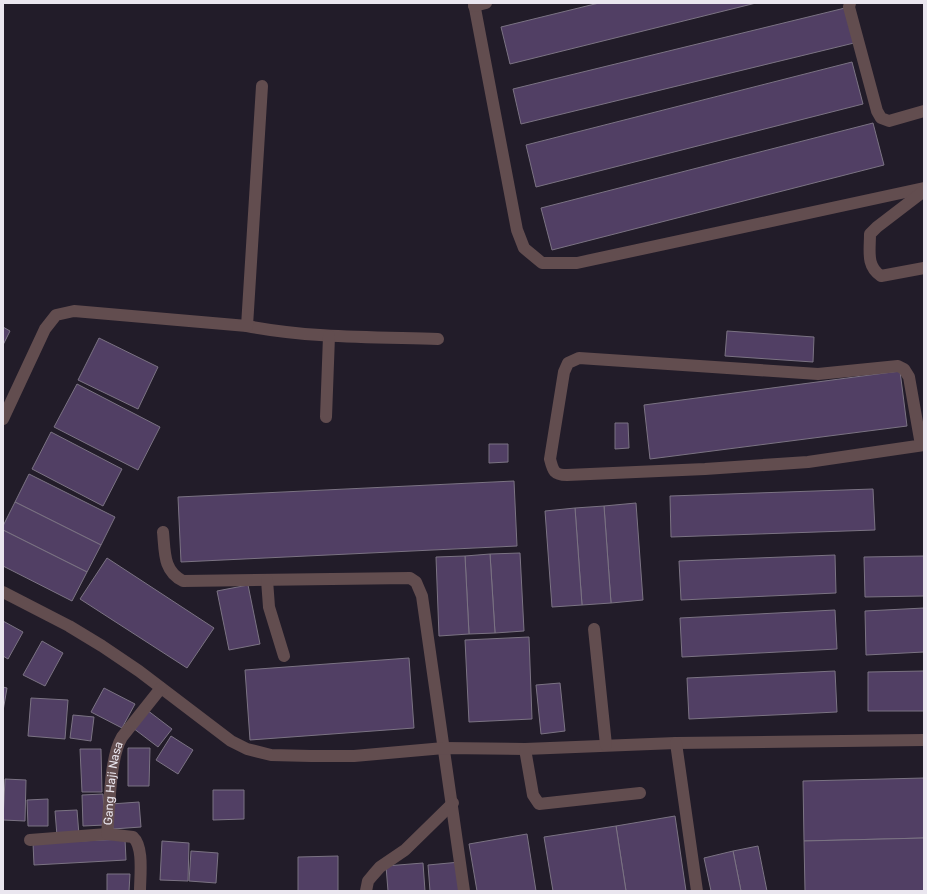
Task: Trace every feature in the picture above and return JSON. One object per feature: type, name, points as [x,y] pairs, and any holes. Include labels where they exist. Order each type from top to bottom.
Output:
[{"type":"street","points":[[850,3],[849,7],[877,112],[881,118],[889,121],[924,111]]},
{"type":"street","points":[[478,4],[517,230],[524,248],[542,263],[577,263],[924,188]]},
{"type":"street","points":[[247,326],[262,86]]},
{"type":"street","points":[[924,191],[870,234],[871,264],[875,272],[881,276],[924,268]]},
{"type":"street","points":[[3,419],[45,329],[56,315],[74,311],[247,326],[328,336],[438,339]]},
{"type":"street","points":[[326,417],[328,336]]},
{"type":"street","points":[[579,358],[818,374],[898,366],[904,368],[909,377],[922,445],[808,462],[705,469],[567,475],[560,475],[552,470],[550,459],[564,372],[568,363],[579,358]]},
{"type":"street","points":[[163,532],[165,558],[170,573],[182,582],[410,578],[416,582],[420,588],[422,596],[453,803],[464,891]]},
{"type":"street","points":[[267,580],[269,607],[284,656]]},
{"type":"street","points":[[3,592],[69,626],[102,646],[231,741],[247,749],[271,755],[354,756],[444,748],[525,749],[676,743],[924,740]]},
{"type":"street","points":[[594,629],[606,745]]},
{"type":"street","name":"Gang Haji Nasa","points":[[140,891],[141,872],[138,842],[133,837],[107,834],[114,759],[118,745],[138,716],[161,688]]},
{"type":"street","points":[[676,743],[698,891]]},
{"type":"street","points":[[525,749],[533,795],[539,804],[640,793]]},
{"type":"street","points":[[366,891],[368,881],[373,874],[380,867],[405,850],[453,803]]},
{"type":"street","points":[[30,840],[107,834]]},
{"type":"building","points":[[599,3],[756,3],[510,64],[501,27]]},
{"type":"building","points":[[845,8],[854,43],[521,124],[513,89]]},
{"type":"building","points":[[852,62],[863,104],[536,187],[526,145]]},
{"type":"building","points":[[873,123],[884,165],[552,250],[541,208]]},
{"type":"building","points":[[3,327],[10,331],[3,345]]},
{"type":"building","points":[[727,331],[814,337],[813,362],[725,356]]},
{"type":"building","points":[[99,338],[158,367],[138,409],[78,380]]},
{"type":"building","points":[[900,371],[907,426],[650,459],[644,405]]},
{"type":"building","points":[[77,384],[160,427],[138,470],[54,427]]},
{"type":"building","points":[[615,423],[628,423],[629,448],[615,449]]},
{"type":"building","points":[[51,432],[122,469],[103,506],[32,469]]},
{"type":"building","points":[[489,444],[508,444],[508,462],[489,463]]},
{"type":"building","points":[[29,474],[115,517],[101,545],[15,502]]},
{"type":"building","points":[[514,481],[517,546],[181,562],[178,497]]},
{"type":"building","points":[[873,489],[875,530],[671,537],[670,496]]},
{"type":"building","points":[[15,502],[101,545],[87,572],[3,530],[3,526]]},
{"type":"building","points":[[636,503],[643,600],[611,603],[604,506]]},
{"type":"building","points":[[604,506],[611,603],[582,605],[575,508]]},
{"type":"building","points":[[575,508],[582,605],[552,607],[545,511]]},
{"type":"building","points":[[3,530],[87,572],[72,601],[3,566]]},
{"type":"building","points":[[520,553],[524,631],[495,633],[490,554]]},
{"type":"building","points":[[490,554],[495,633],[469,634],[465,556]]},
{"type":"building","points":[[835,555],[836,593],[681,600],[679,561]]},
{"type":"building","points":[[465,556],[469,634],[439,636],[436,557]]},
{"type":"building","points":[[924,556],[924,596],[865,597],[864,557]]},
{"type":"building","points":[[107,558],[214,628],[187,668],[80,599]]},
{"type":"building","points":[[248,585],[260,644],[229,650],[217,591]]},
{"type":"building","points":[[924,608],[924,652],[866,655],[865,611]]},
{"type":"building","points":[[835,610],[837,649],[682,657],[680,618]]},
{"type":"building","points":[[3,621],[23,632],[8,659],[3,656]]},
{"type":"building","points":[[529,637],[532,719],[469,722],[465,640]]},
{"type":"building","points":[[42,641],[63,653],[45,686],[23,675]]},
{"type":"building","points":[[409,658],[414,728],[250,740],[245,670]]},
{"type":"building","points":[[835,671],[837,712],[689,719],[687,678]]},
{"type":"building","points":[[924,671],[924,711],[868,711],[868,672]]},
{"type":"building","points":[[560,683],[565,731],[541,734],[536,685]]},
{"type":"building","points":[[3,687],[7,688],[3,711]]},
{"type":"building","points":[[104,688],[135,704],[122,728],[91,712]]},
{"type":"building","points":[[31,698],[68,700],[65,739],[28,736]]},
{"type":"building","points":[[147,710],[172,729],[158,747],[133,728]]},
{"type":"building","points":[[73,715],[94,717],[91,741],[70,738]]},
{"type":"building","points":[[171,736],[193,750],[178,774],[156,760]]},
{"type":"building","points":[[128,748],[150,748],[149,786],[128,786]]},
{"type":"building","points":[[80,749],[101,749],[102,792],[82,792]]},
{"type":"building","points":[[924,778],[924,838],[804,841],[803,781]]},
{"type":"building","points":[[5,779],[26,780],[25,821],[3,820]]},
{"type":"building","points":[[213,790],[244,790],[244,819],[213,820]]},
{"type":"building","points":[[103,794],[105,825],[83,826],[82,795]]},
{"type":"building","points":[[48,799],[48,826],[28,826],[27,800]]},
{"type":"building","points":[[139,802],[141,827],[113,829],[111,804]]},
{"type":"building","points":[[77,810],[79,835],[57,836],[55,811]]},
{"type":"building","points":[[675,816],[686,891],[626,891],[616,826]]},
{"type":"building","points":[[616,826],[626,891],[553,891],[544,837]]},
{"type":"building","points":[[527,834],[536,891],[477,891],[469,844]]},
{"type":"building","points":[[924,838],[924,891],[805,891],[804,841]]},
{"type":"building","points":[[125,839],[126,860],[34,865],[33,843]]},
{"type":"building","points":[[162,841],[189,843],[188,881],[160,880]]},
{"type":"building","points":[[758,846],[767,891],[741,891],[733,851]]},
{"type":"building","points":[[191,851],[218,853],[216,883],[189,881]]},
{"type":"building","points":[[733,851],[741,891],[711,891],[704,858]]},
{"type":"building","points":[[338,856],[338,891],[298,891],[298,857]]},
{"type":"building","points":[[460,862],[463,891],[430,891],[428,865]]},
{"type":"building","points":[[423,863],[425,891],[388,891],[386,866]]},
{"type":"building","points":[[107,874],[130,874],[129,891],[107,891]]}]
